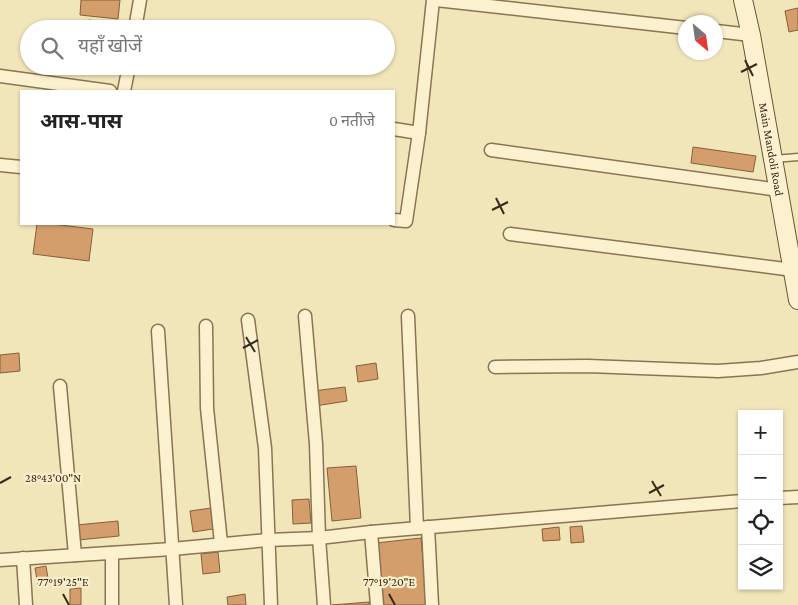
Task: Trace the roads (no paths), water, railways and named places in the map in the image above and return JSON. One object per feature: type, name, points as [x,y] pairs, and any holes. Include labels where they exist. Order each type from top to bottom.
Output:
[{"type":"street","points":[[137,20],[140,0]]},
{"type":"street","points":[[395,220],[406,222],[435,0],[678,27]]},
{"type":"street","name":"Main Mandoli Road","points":[[743,0],[780,190],[798,300]]},
{"type":"street","points":[[723,32],[751,35]]},
{"type":"street","points":[[124,90],[127,75]]},
{"type":"street","points":[[0,76],[103,90]]},
{"type":"street","points":[[395,129],[419,132]]},
{"type":"street","points":[[491,150],[780,190]]},
{"type":"street","points":[[0,165],[20,168]]},
{"type":"street","points":[[510,234],[794,270]]},
{"type":"street","points":[[305,316],[316,444],[318,538],[324,605]]},
{"type":"street","points":[[408,316],[422,528],[432,605]]},
{"type":"street","points":[[248,320],[265,448],[271,605]]},
{"type":"street","points":[[206,326],[207,408],[221,543]]},
{"type":"street","points":[[158,331],[176,605]]},
{"type":"street","points":[[495,367],[588,366],[718,371],[761,368],[798,362]]},
{"type":"street","points":[[60,386],[75,555]]},
{"type":"street","points":[[783,498],[798,497]]},
{"type":"street","points":[[0,560],[172,549],[221,543],[318,538],[738,501]]},
{"type":"street","points":[[371,532],[377,605]]},
{"type":"street","points":[[112,553],[112,605]]},
{"type":"street","points":[[24,558],[26,605]]},
{"type":"lane","points":[[773,159],[798,157]]}]
